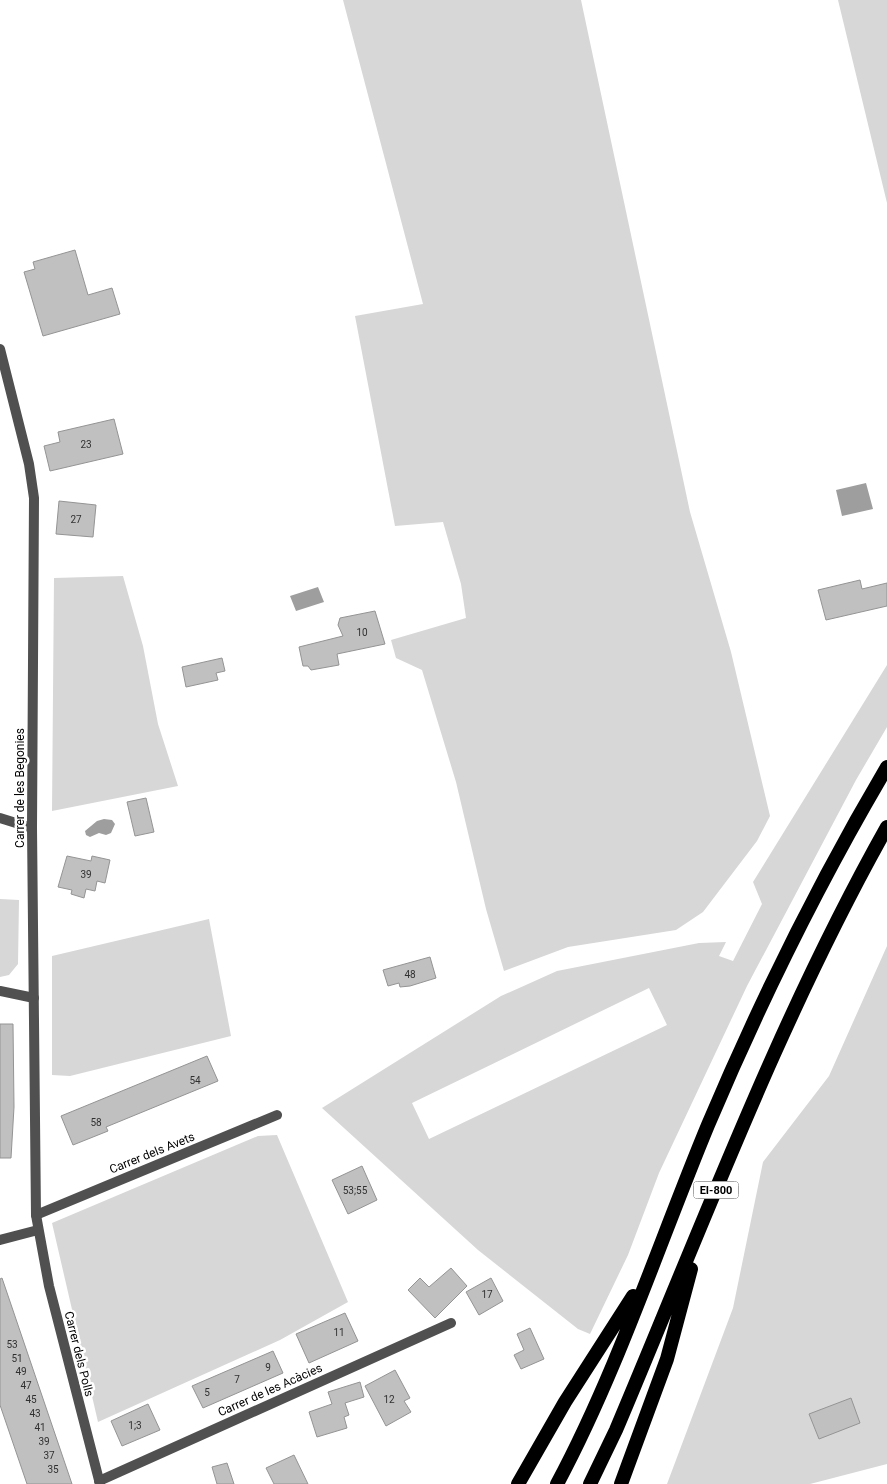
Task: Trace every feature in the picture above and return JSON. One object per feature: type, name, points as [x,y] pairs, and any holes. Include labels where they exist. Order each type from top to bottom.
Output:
[{"type":"highway","name":"EI-800","points":[[558,1484],[590,1414],[650,1270],[708,1124],[752,1026],[820,886],[887,767]]},
{"type":"highway","name":"EI-800","points":[[590,1484],[616,1430],[798,999],[847,898],[887,827]]},
{"type":"highway","points":[[621,1484],[667,1359],[685,1295],[698,1235]]},
{"type":"highway","points":[[518,1484],[565,1402],[650,1270]]},
{"type":"street","name":"Carrer de les Begonies","points":[[0,349],[29,464],[34,498],[32,828],[36,1215],[38,1230]]},
{"type":"street","points":[[0,818],[32,828]]},
{"type":"street","points":[[0,990],[34,998]]},
{"type":"street","name":"Carrer dels Avets","points":[[36,1215],[277,1115]]},
{"type":"street","points":[[0,1240],[38,1230]]},
{"type":"street","name":"Carrer dels Polls","points":[[38,1230],[49,1286],[99,1482]]},
{"type":"street","name":"Carrer de les Acàcies","points":[[99,1482],[451,1323]]},
{"type":"shaded area","points":[[343,0],[581,0],[690,512],[731,652],[770,816],[757,841],[703,912],[676,930],[568,947],[504,971],[486,909],[456,782],[422,670],[396,658],[391,640],[466,618],[461,584],[443,522],[395,526],[355,316],[423,304]]},
{"type":"shaded area","points":[[838,0],[887,0],[887,203]]},
{"type":"shaded area","points":[[866,483],[873,509],[842,516],[836,490]]},
{"type":"shaded area","points":[[123,576],[143,646],[158,724],[178,786],[52,811],[54,578]]},
{"type":"shaded area","points":[[318,587],[324,602],[296,611],[290,596]]},
{"type":"shaded area","points":[[887,665],[887,727],[856,780],[747,986],[659,1173],[628,1255],[590,1334],[578,1329],[478,1250],[322,1108],[501,996],[557,971],[699,943],[726,942],[719,956],[733,961],[762,904],[753,882]],"holes":[[[649,988],[667,1025],[429,1139],[412,1103]]]},
{"type":"shaded area","points":[[104,819],[112,820],[115,824],[111,833],[106,835],[99,833],[90,837],[86,835],[85,831],[97,821]]},
{"type":"shaded area","points":[[0,899],[19,900],[18,964],[9,975],[0,977]]},
{"type":"shaded area","points":[[209,919],[231,1036],[70,1076],[52,1075],[52,956]]},
{"type":"shaded area","points":[[887,946],[887,1464],[810,1484],[667,1484],[733,1308],[763,1162],[829,1076]]},
{"type":"shaded area","points":[[277,1135],[348,1302],[280,1340],[98,1422],[52,1223],[258,1136]]},
{"type":"building","points":[[75,250],[88,295],[112,288],[120,314],[43,336],[24,272],[35,269],[33,262]]},
{"type":"building","points":[[114,419],[123,454],[50,471],[44,446],[60,442],[58,432]]},
{"type":"building","points":[[59,501],[96,505],[93,537],[56,534]]},
{"type":"building","points":[[860,580],[862,589],[887,583],[887,606],[826,620],[818,590]]},
{"type":"building","points":[[375,611],[385,644],[337,654],[339,665],[311,670],[308,666],[303,666],[299,647],[343,636],[338,625],[340,618]]},
{"type":"building","points":[[222,658],[225,671],[216,673],[218,680],[186,687],[182,667]]},
{"type":"building","points":[[146,798],[154,832],[135,836],[127,802]]},
{"type":"building","points":[[67,856],[91,861],[92,856],[110,860],[105,883],[97,881],[95,891],[86,889],[84,898],[71,894],[72,890],[58,887]]},
{"type":"building","points":[[430,957],[436,978],[410,986],[400,987],[399,983],[388,986],[383,970]]},
{"type":"building","points":[[0,1024],[13,1024],[14,1107],[11,1158],[0,1158]]},
{"type":"building","points":[[207,1056],[218,1081],[106,1127],[108,1131],[73,1145],[61,1116]]},
{"type":"building","points":[[362,1166],[377,1200],[348,1214],[332,1180]]},
{"type":"building","points":[[451,1268],[467,1286],[435,1318],[408,1290],[420,1278],[429,1287]]},
{"type":"building","points":[[2,1278],[72,1484],[27,1484],[0,1405],[0,1279]]},
{"type":"building","points":[[491,1278],[503,1301],[479,1315],[466,1292]]},
{"type":"building","points":[[345,1313],[358,1341],[309,1363],[296,1334]]},
{"type":"building","points":[[530,1328],[544,1359],[521,1369],[514,1355],[524,1350],[517,1334]]},
{"type":"building","points":[[273,1351],[283,1373],[203,1408],[192,1386]]},
{"type":"building","points":[[395,1370],[410,1398],[404,1401],[411,1412],[386,1426],[365,1386]]},
{"type":"building","points":[[360,1382],[364,1397],[345,1403],[349,1415],[344,1417],[347,1428],[317,1437],[309,1412],[332,1404],[328,1392]]},
{"type":"building","points":[[851,1398],[860,1423],[819,1439],[809,1414]]},
{"type":"building","points":[[148,1404],[160,1430],[122,1446],[111,1421]]},
{"type":"building","points":[[294,1455],[308,1484],[274,1484],[266,1468]]},
{"type":"building","points":[[227,1463],[234,1484],[217,1484],[212,1467]]}]
